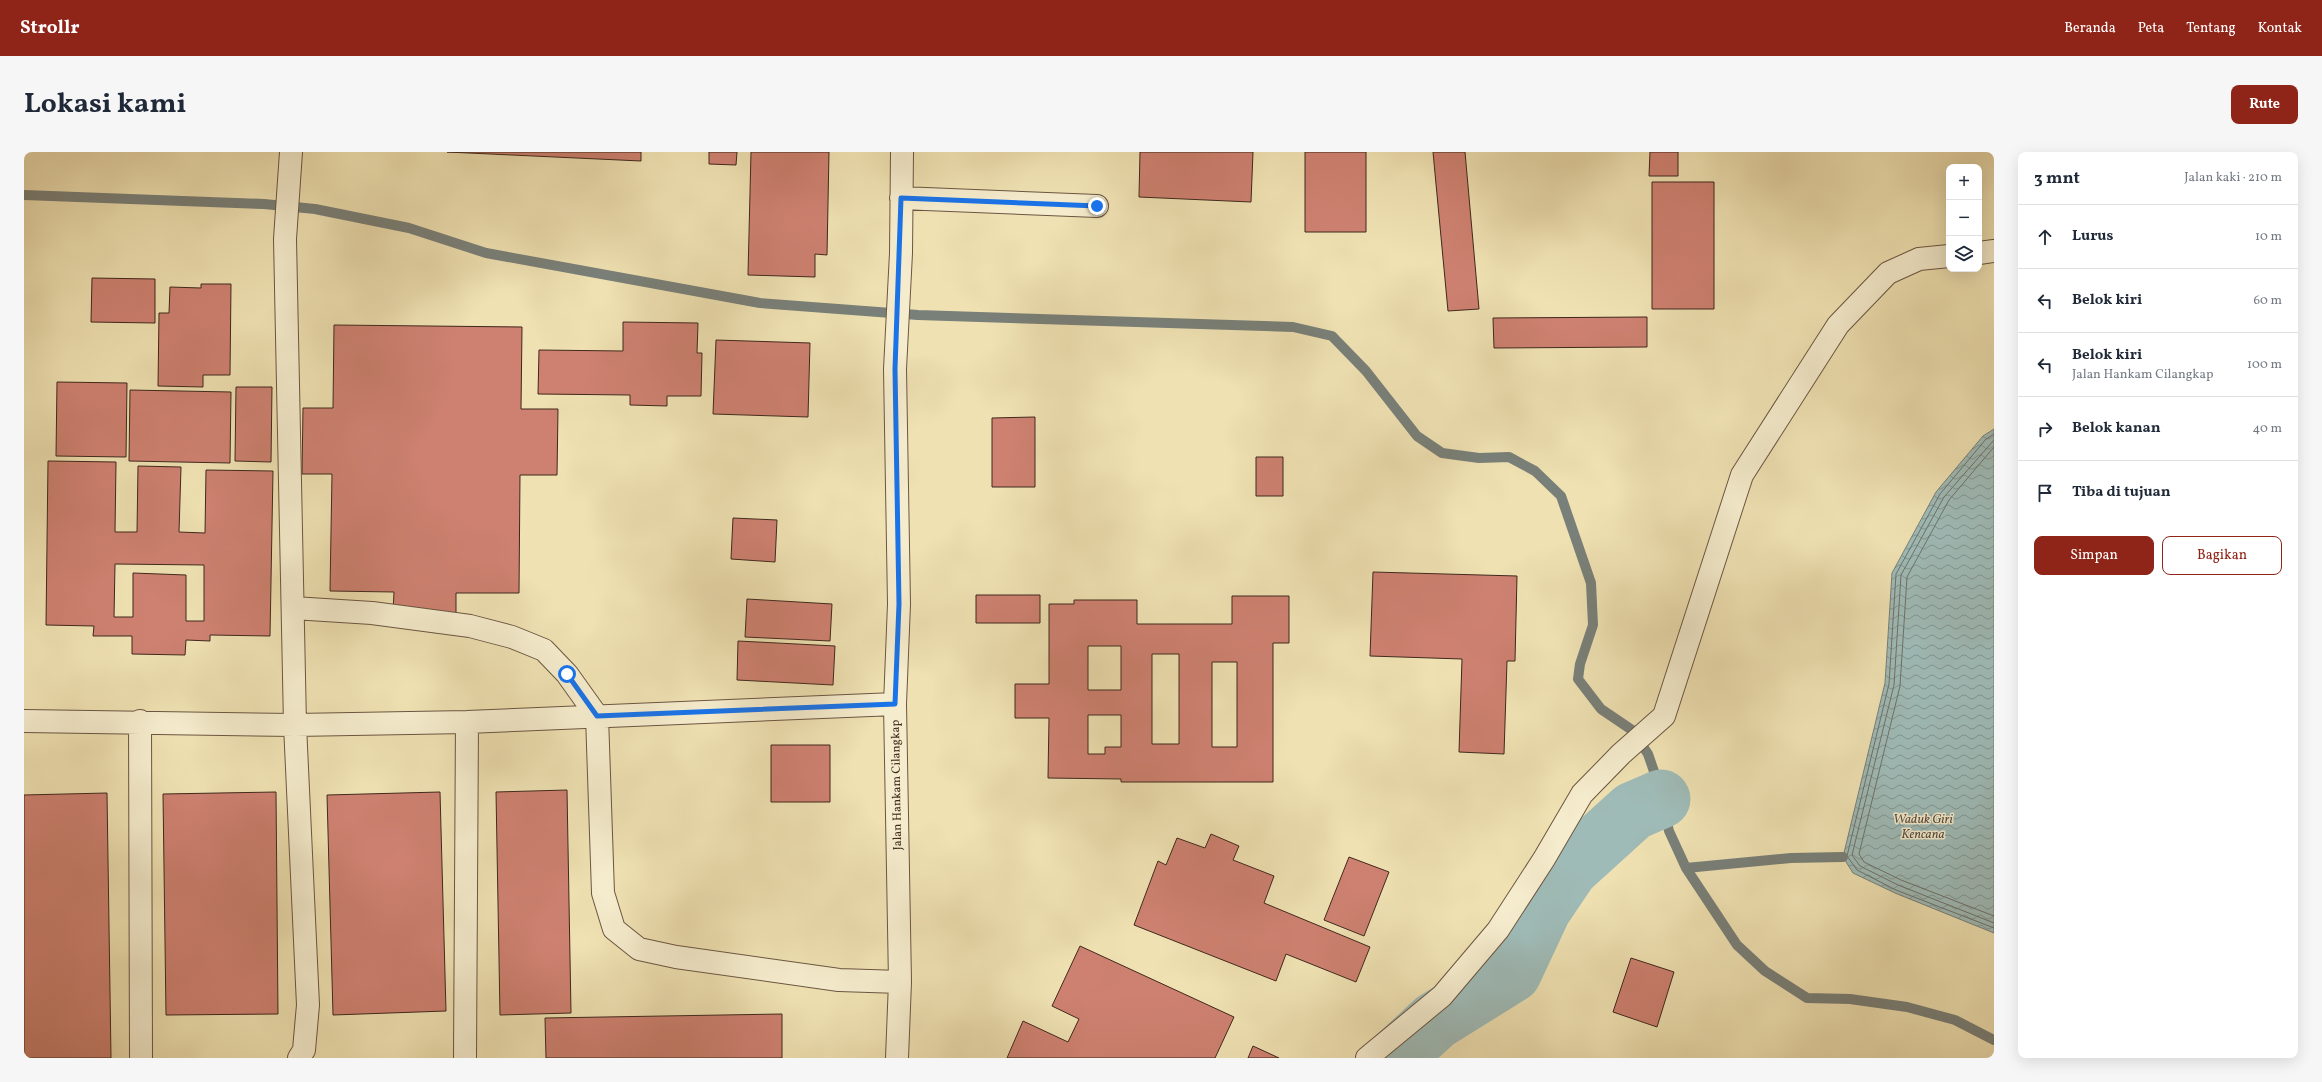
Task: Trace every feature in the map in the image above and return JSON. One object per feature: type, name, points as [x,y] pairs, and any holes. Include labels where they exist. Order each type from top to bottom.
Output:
[{"type":"street","name":"Jalan Hankam Cilangkap","points":[[897,1058],[900,982],[895,704],[899,604],[895,369],[901,254],[902,152]]},
{"type":"street","points":[[290,160],[286,239],[292,608],[295,725],[308,1005],[304,1050],[298,1058]]},
{"type":"street","points":[[901,198],[1097,206]]},
{"type":"street","points":[[1982,253],[1994,251]]},
{"type":"street","points":[[1367,1058],[1442,996],[1498,930],[1544,859],[1582,794],[1621,754],[1664,716],[1742,475],[1838,326],[1888,273],[1919,259],[1946,256]]},
{"type":"street","points":[[292,608],[372,613],[470,626],[512,637],[544,650],[567,674],[597,716],[602,893],[614,928],[639,949],[676,957],[839,980],[900,982]]},
{"type":"street","points":[[24,721],[140,721],[295,725],[467,722],[895,704]]},
{"type":"street","points":[[140,721],[141,1058]]},
{"type":"street","points":[[465,1058],[467,722]]},
{"type":"water","name":"Waduk Giri Kencana","points":[[1994,429],[1994,933],[1895,893],[1853,873],[1843,857],[1885,683],[1892,573],[1936,492],[1983,436]]},
{"type":"building","points":[[447,152],[641,152],[641,161]]},
{"type":"building","points":[[709,152],[737,152],[736,165],[709,164]]},
{"type":"building","points":[[751,152],[829,152],[827,255],[815,254],[815,277],[748,275]]},
{"type":"building","points":[[1140,152],[1253,152],[1251,202],[1139,197]]},
{"type":"building","points":[[1305,152],[1366,152],[1366,232],[1305,232]]},
{"type":"building","points":[[1433,152],[1465,152],[1479,309],[1448,311]]},
{"type":"building","points":[[1650,152],[1678,152],[1678,176],[1649,176]]},
{"type":"building","points":[[1652,182],[1714,182],[1714,309],[1652,309]]},
{"type":"building","points":[[92,278],[155,279],[155,323],[91,322]]},
{"type":"building","points":[[201,284],[231,284],[230,375],[203,375],[203,387],[158,386],[159,313],[169,313],[170,287],[201,288]]},
{"type":"building","points":[[1647,317],[1647,347],[1494,348],[1493,318]]},
{"type":"building","points":[[623,322],[698,323],[697,353],[702,353],[701,396],[667,396],[667,406],[630,405],[630,395],[538,394],[539,350],[623,351]]},
{"type":"building","points":[[334,325],[522,327],[521,409],[558,409],[557,475],[520,475],[519,593],[456,593],[456,613],[393,612],[394,592],[330,591],[332,474],[302,474],[303,408],[333,408]]},
{"type":"building","points":[[716,340],[810,343],[808,417],[713,414]]},
{"type":"building","points":[[57,382],[127,383],[126,457],[56,456]]},
{"type":"building","points":[[236,387],[272,387],[271,462],[235,461]]},
{"type":"building","points":[[130,390],[231,392],[230,463],[129,461]]},
{"type":"building","points":[[1035,417],[1035,487],[992,487],[992,418]]},
{"type":"building","points":[[1256,457],[1283,457],[1283,496],[1256,496]]},
{"type":"building","points":[[48,461],[116,462],[115,532],[137,532],[138,466],[181,467],[179,532],[205,533],[206,470],[273,471],[270,636],[210,635],[210,641],[186,640],[185,655],[132,654],[132,636],[93,636],[94,626],[46,625]],"holes":[[[115,564],[204,565],[204,621],[186,621],[186,575],[133,573],[133,617],[114,617]]]},
{"type":"building","points":[[733,518],[777,520],[775,562],[731,559]]},
{"type":"building","points":[[1373,572],[1517,576],[1515,661],[1507,661],[1504,754],[1459,752],[1462,659],[1370,656]]},
{"type":"building","points":[[976,595],[1040,595],[1040,623],[976,623]]},
{"type":"building","points":[[1232,596],[1289,596],[1289,643],[1273,643],[1273,782],[1121,782],[1121,779],[1048,778],[1049,718],[1015,718],[1015,684],[1049,684],[1049,604],[1074,604],[1074,600],[1137,600],[1137,624],[1232,624]],"holes":[[[1088,646],[1121,646],[1121,690],[1088,690]],[[1152,654],[1179,654],[1179,744],[1152,744]],[[1212,662],[1237,662],[1237,747],[1212,747]],[[1088,715],[1121,715],[1121,747],[1105,747],[1105,754],[1088,754]]]},
{"type":"building","points":[[747,599],[832,604],[830,641],[745,637]]},
{"type":"building","points":[[738,641],[835,646],[833,685],[737,680]]},
{"type":"building","points":[[771,745],[830,745],[830,802],[771,802]]},
{"type":"building","points":[[567,790],[571,1013],[500,1015],[496,792]]},
{"type":"building","points":[[276,792],[278,1014],[166,1015],[163,794]]},
{"type":"building","points":[[440,792],[446,1011],[333,1015],[327,795]]},
{"type":"building","points":[[107,793],[111,1058],[24,1058],[24,795]]},
{"type":"building","points":[[1211,834],[1239,846],[1233,860],[1274,876],[1264,903],[1370,947],[1356,982],[1286,954],[1276,981],[1134,925],[1158,861],[1166,865],[1177,838],[1205,848]]},
{"type":"building","points":[[1349,857],[1389,872],[1364,936],[1324,920]]},
{"type":"building","points":[[1080,946],[1234,1017],[1215,1058],[1007,1058],[1023,1021],[1068,1042],[1079,1019],[1052,1006]]},
{"type":"building","points":[[1631,958],[1674,972],[1657,1027],[1613,1012]]},
{"type":"building","points":[[782,1014],[782,1058],[546,1058],[545,1018]]},
{"type":"building","points":[[1253,1046],[1279,1058],[1248,1058]]},
{"type":"waterway","points":[[24,195],[264,204],[315,209],[409,228],[486,253],[760,303],[918,315],[1293,327],[1332,336],[1366,371],[1417,436],[1442,453],[1479,458],[1509,457],[1535,471],[1561,496],[1591,583],[1593,625],[1580,664],[1578,679],[1601,709],[1632,730],[1648,754],[1658,783],[1669,831],[1686,868],[1737,945],[1765,971],[1807,998],[1850,999],[1907,1007],[1955,1020],[1994,1040]]},
{"type":"waterway","points":[[1395,1058],[1435,1021],[1512,973],[1542,909],[1569,869],[1633,811],[1661,799]]},
{"type":"waterway","points":[[1686,868],[1791,858],[1843,857]]},
{"type":"route","points":[[567,674],[597,716],[895,704],[899,604],[895,369],[901,254],[901,198],[1097,206]]}]
